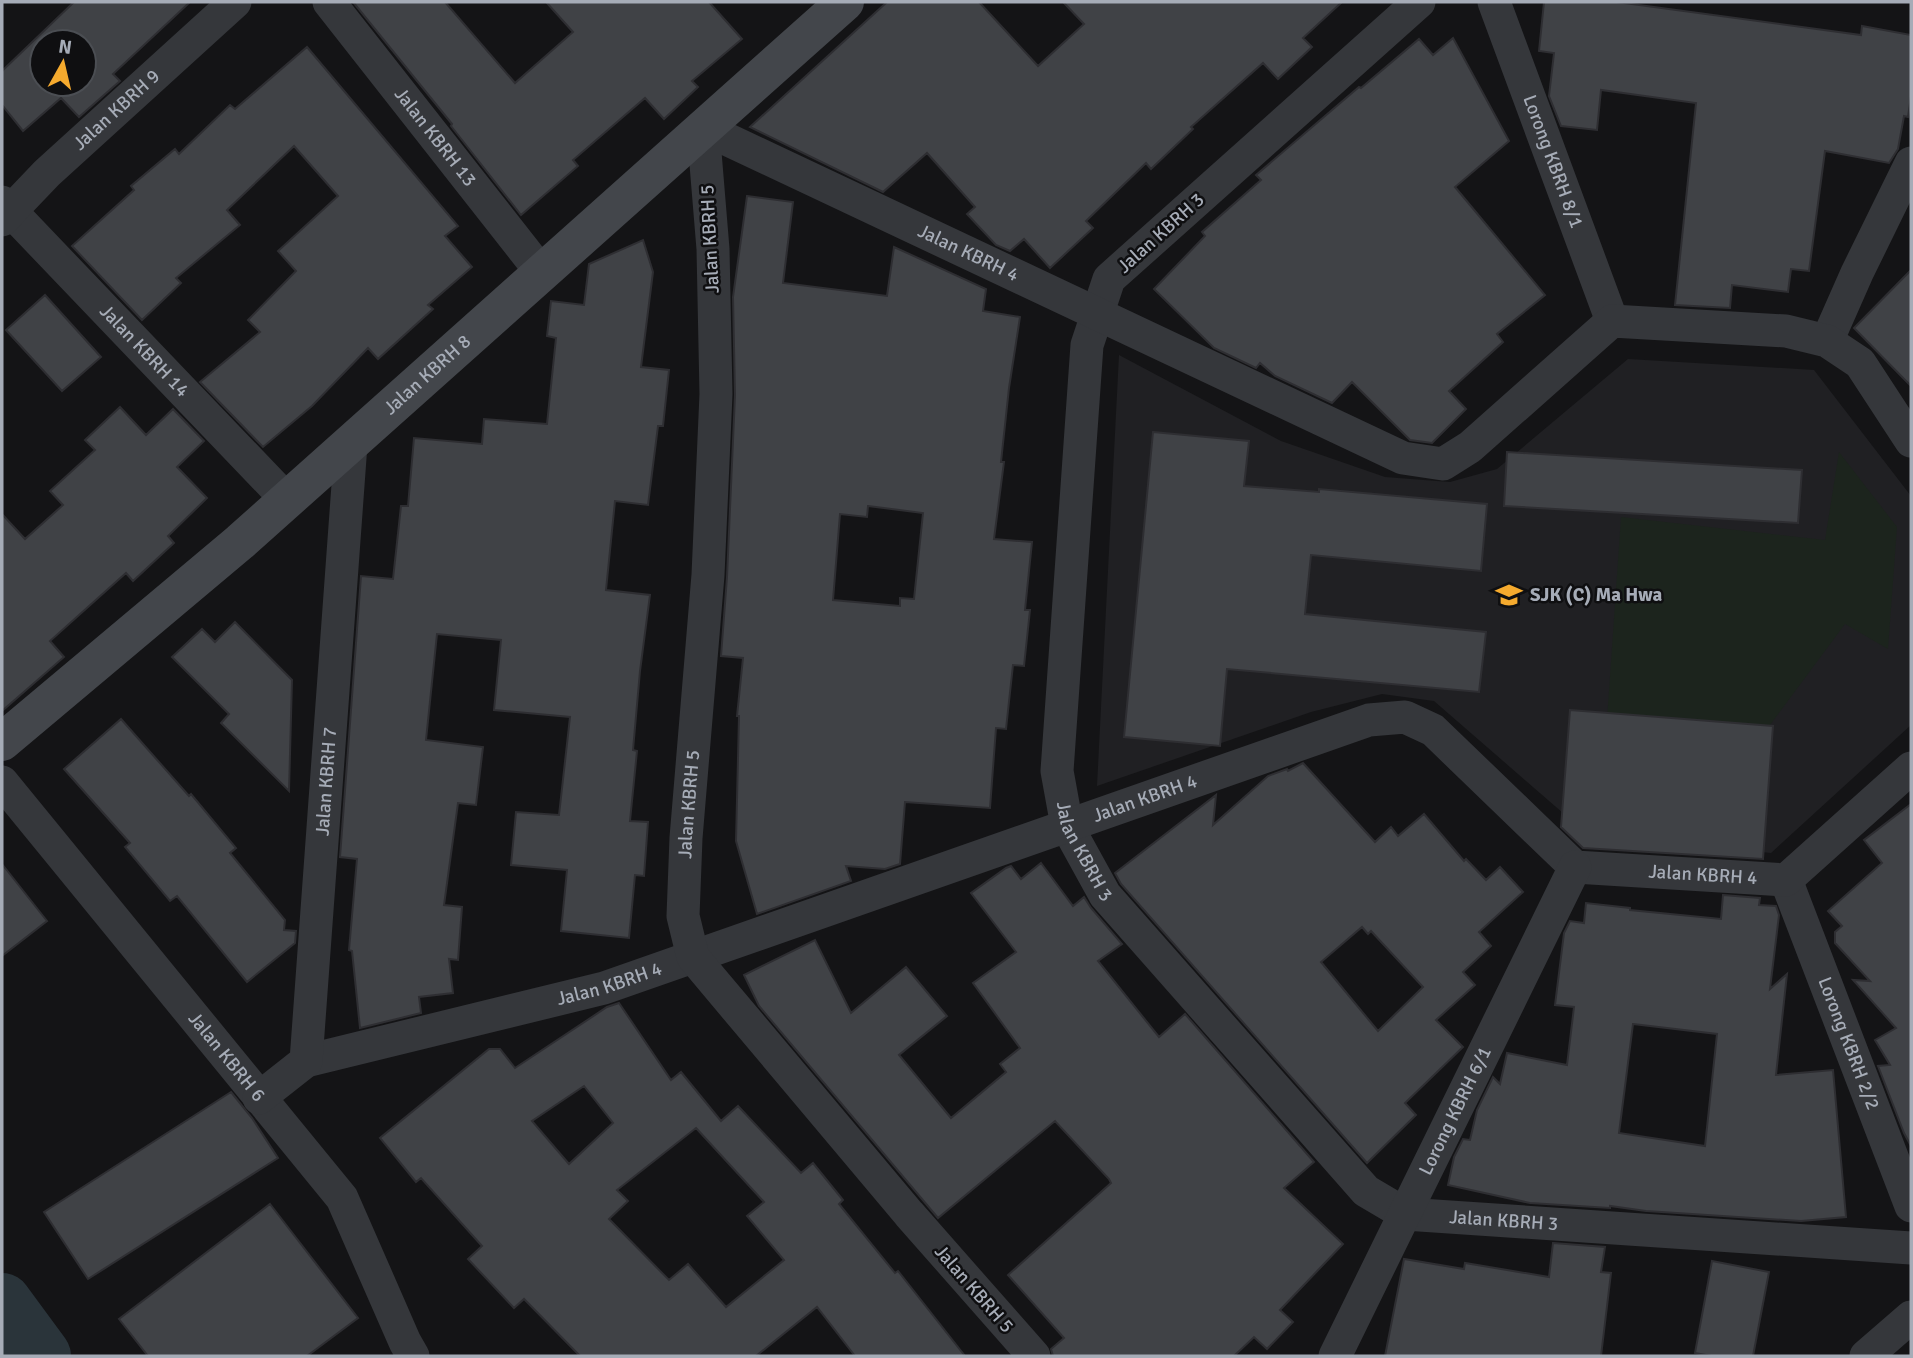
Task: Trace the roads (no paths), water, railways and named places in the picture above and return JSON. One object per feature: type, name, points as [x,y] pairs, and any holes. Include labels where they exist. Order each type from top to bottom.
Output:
[{"type":"street","name":"Jalan KBRH 9","points":[[5,211],[235,2]]},
{"type":"street","name":"Jalan KBRH 13","points":[[329,2],[542,273]]},
{"type":"street","name":"Jalan KBRH 3","points":[[1419,2],[1110,279],[1087,345],[1057,771],[1067,825],[1105,895],[1366,1191],[1405,1214],[1911,1248]]},
{"type":"street","name":"Lorong KBRH 8/1","points":[[1494,2],[1612,321]]},
{"type":"street","name":"Jalan KBRH 8","points":[[2,742],[351,444],[703,128],[830,6]]},
{"type":"street","name":"Jalan KBRH 4","points":[[703,128],[1403,458],[1443,464],[1470,447],[1612,321]]},
{"type":"street","name":"Jalan KBRH 5","points":[[703,128],[713,249],[716,394],[708,575],[686,838],[683,916],[693,957],[909,1214],[1034,1356]]},
{"type":"street","points":[[1827,341],[1911,163]]},
{"type":"street","name":"Jalan KBRH 14","points":[[5,211],[287,500]]},
{"type":"street","points":[[1612,321],[1786,331],[1827,341],[1860,363],[1911,441]]},
{"type":"street","name":"Jalan KBRH 7","points":[[306,1060],[351,444]]},
{"type":"street","name":"Jalan KBRH 4","points":[[306,1060],[604,988],[1368,720],[1405,717],[1433,730],[1575,867],[1786,880],[1911,768]]},
{"type":"street","name":"Jalan KBRH 6","points":[[2,782],[342,1198],[413,1356]]},
{"type":"street","name":"Lorong KBRH 6/1","points":[[1335,1356],[1575,867]]},
{"type":"street","name":"Lorong KBRH 2/2","points":[[1786,880],[1911,1206]]},
{"type":"street","points":[[260,1098],[306,1060]]},
{"type":"street","points":[[1866,1356],[1911,1317]]},
{"type":"waterway","points":[[2,1303],[41,1356]]},
{"type":"place","name":"SJK (C) Ma Hwa","points":[[1509,595]]}]
